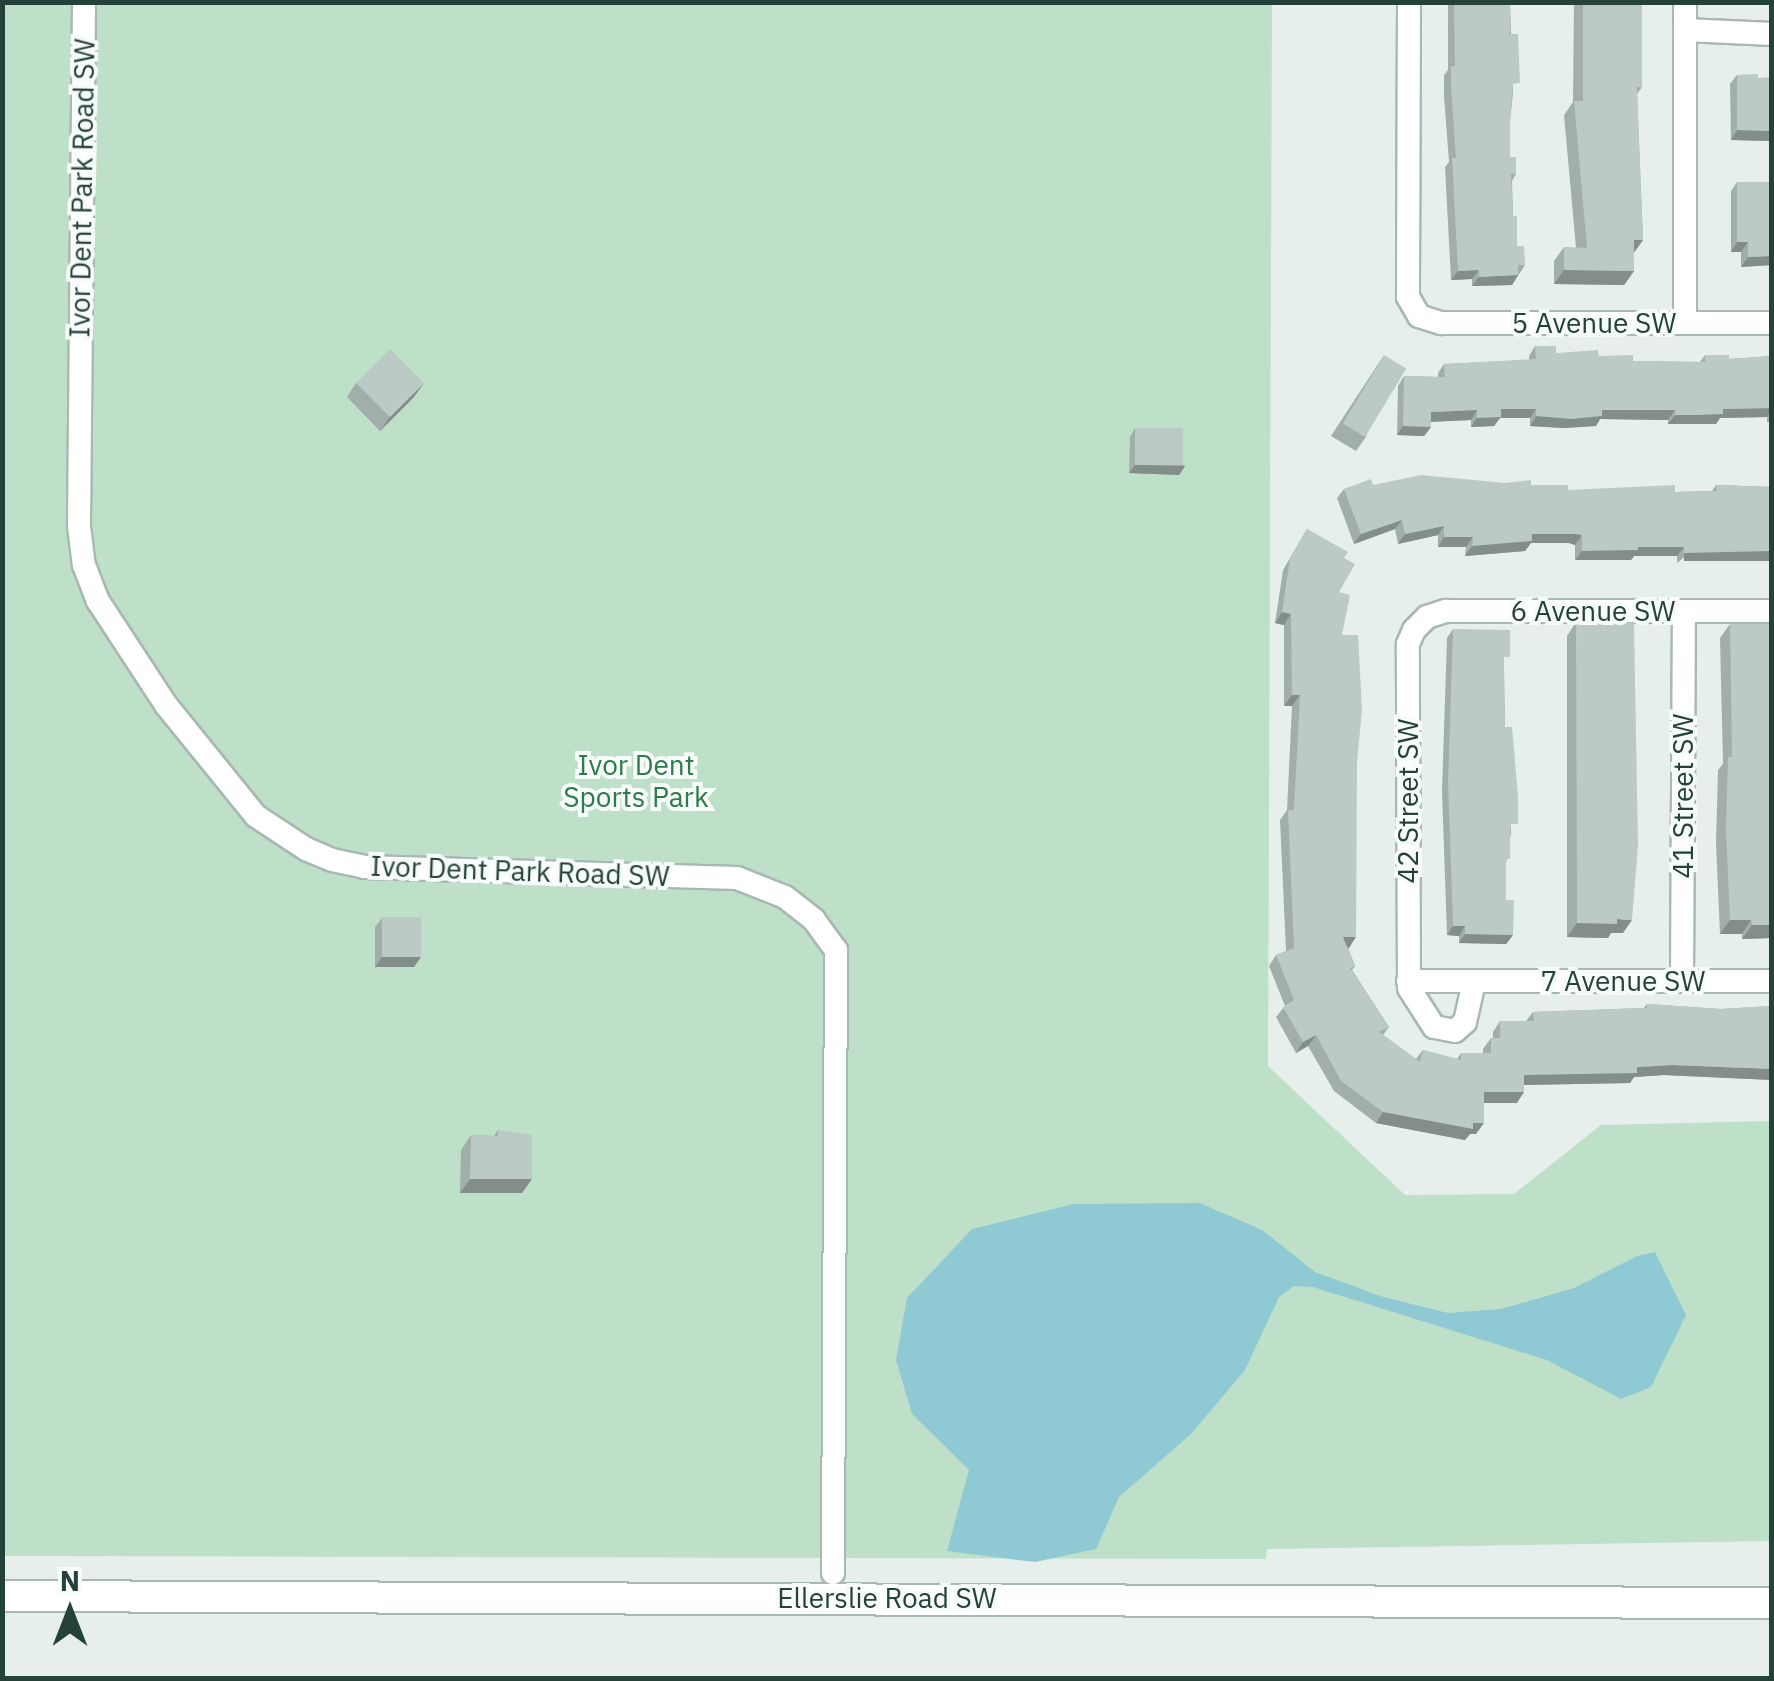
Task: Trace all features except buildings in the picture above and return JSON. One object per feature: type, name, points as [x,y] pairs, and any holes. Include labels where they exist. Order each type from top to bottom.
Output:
[{"type":"main road","name":"Ellerslie Road SW","points":[[2,1596],[1772,1603]]},
{"type":"street","name":"Ivor Dent Park Road SW","points":[[84,2],[79,526],[84,565],[98,601],[166,705],[256,816],[306,849],[332,860],[364,867],[737,878],[785,897],[814,920],[836,950],[832,1572]]},
{"type":"street","name":"5 Avenue SW","points":[[1409,2],[1408,297],[1419,316],[1441,323],[1772,323]]},
{"type":"street","points":[[1685,2],[1685,323]]},
{"type":"street","points":[[1685,30],[1772,34]]},
{"type":"street","name":"6 Avenue SW","points":[[1419,624],[1446,612],[1772,612]]},
{"type":"street","name":"41 Street SW","points":[[1682,981],[1684,612]]},
{"type":"street","name":"42 Street SW","points":[[1408,981],[1408,644],[1419,624]]},
{"type":"street","points":[[1408,981],[1426,1018],[1446,1031],[1465,1022],[1474,982]]},
{"type":"street","name":"7 Avenue SW","points":[[1408,981],[1772,982]]},
{"type":"green space","name":"Ivor Dent Sports Park","points":[[3,3],[1272,3],[1268,1066],[1405,1195],[1514,1194],[1601,1125],[1771,1121],[1771,1541],[1267,1549],[1266,1559],[3,1556]]},
{"type":"water","points":[[1200,1203],[1262,1230],[1315,1272],[1383,1297],[1448,1313],[1501,1309],[1574,1288],[1637,1256],[1655,1252],[1686,1315],[1651,1387],[1621,1399],[1547,1360],[1313,1287],[1294,1286],[1279,1297],[1245,1370],[1191,1434],[1119,1497],[1096,1549],[1035,1562],[947,1551],[969,1470],[912,1414],[896,1360],[907,1298],[972,1229],[1074,1204]]}]
